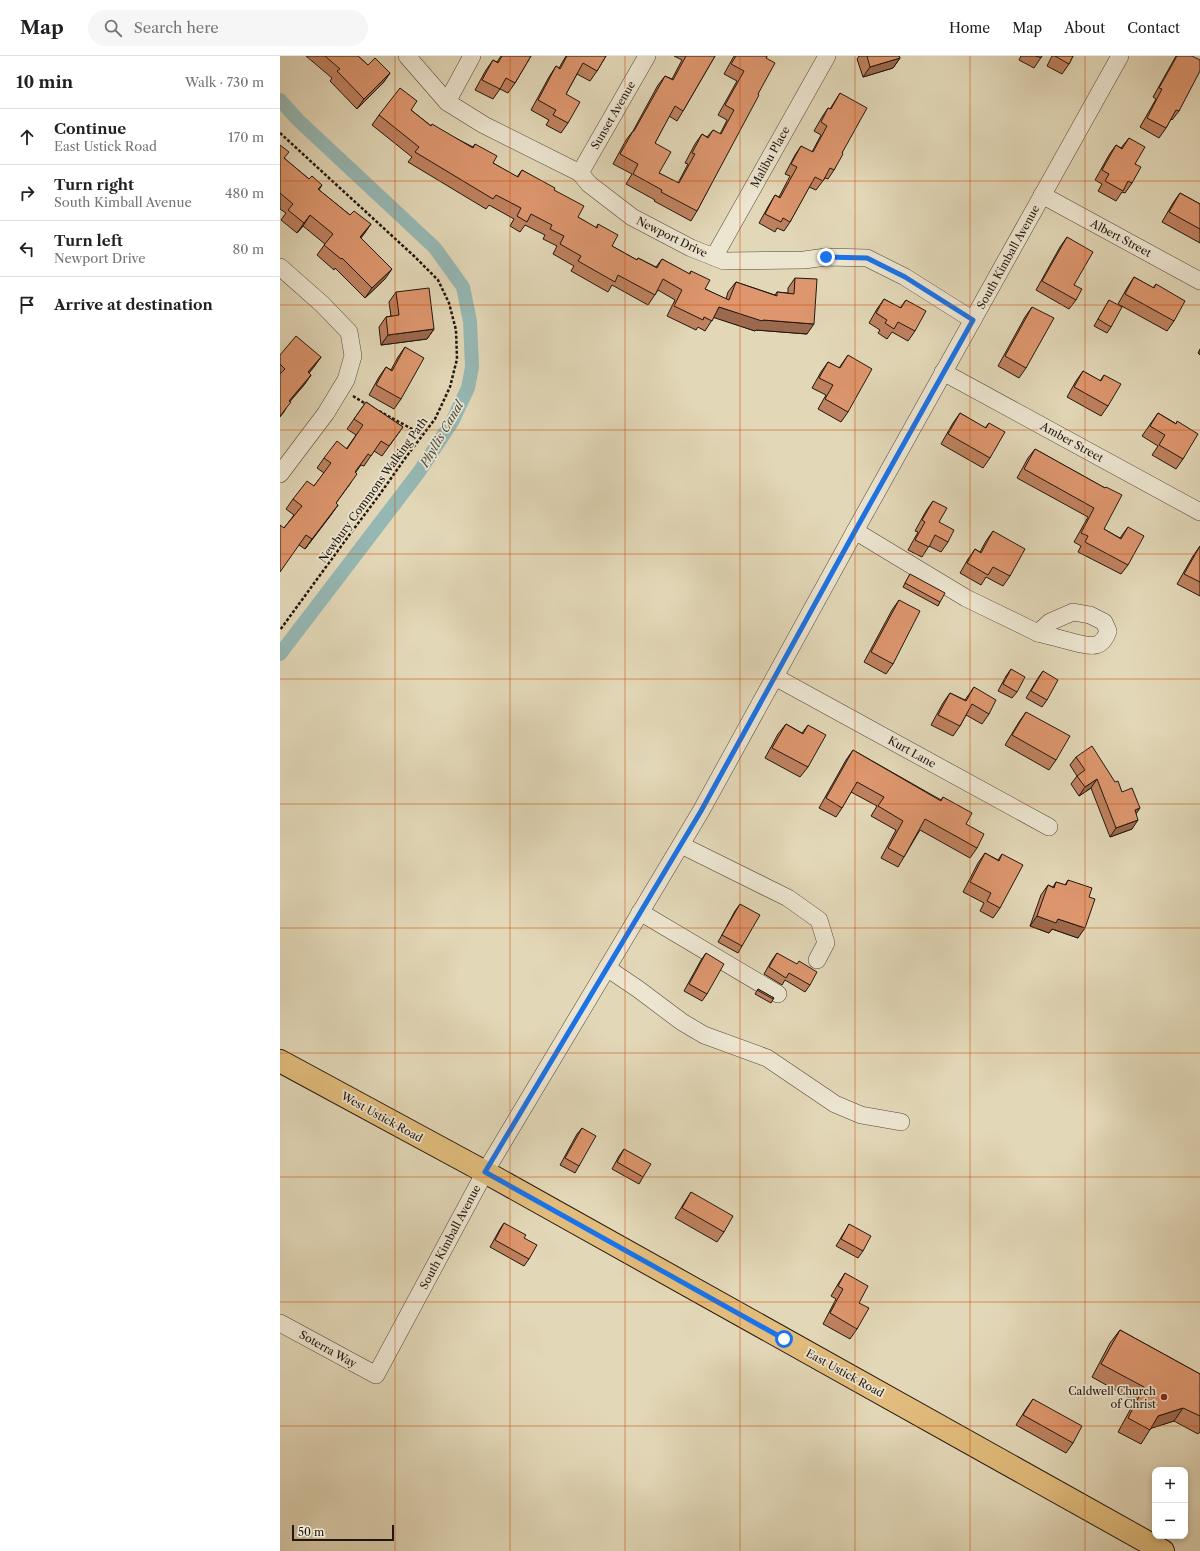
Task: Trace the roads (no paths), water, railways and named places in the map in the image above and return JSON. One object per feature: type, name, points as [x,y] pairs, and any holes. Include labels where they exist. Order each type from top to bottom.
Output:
[{"type":"main road","name":"West Ustick Road","points":[[280,1061],[485,1172]]},
{"type":"main road","name":"East Ustick Road","points":[[485,1172],[1163,1551]]},
{"type":"street","name":"Newport Drive","points":[[407,56],[447,102],[484,126],[580,173],[589,184],[632,217],[691,248],[724,261],[804,260],[826,257],[867,258],[905,277],[973,320]]},
{"type":"street","points":[[447,102],[472,56]]},
{"type":"street","name":"Sunset Avenue","points":[[580,173],[647,56]]},
{"type":"street","name":"Malibu Place","points":[[714,257],[826,56]]},
{"type":"street","name":"South Kimball Avenue","points":[[376,1375],[485,1172],[701,811],[943,372],[1120,56]]},
{"type":"street","name":"Albert Street","points":[[1042,195],[1200,281]]},
{"type":"street","points":[[280,267],[322,304],[349,332],[352,356],[346,380],[326,413],[280,474]]},
{"type":"street","name":"Amber Street","points":[[943,372],[1200,512]]},
{"type":"street","points":[[855,531],[966,598],[1038,633]]},
{"type":"street","name":"Kurt Lane","points":[[775,677],[1049,827]]},
{"type":"street","points":[[681,845],[788,898],[819,920],[826,943],[817,960]]},
{"type":"street","points":[[640,912],[778,994]]},
{"type":"street","points":[[607,968],[682,1022],[704,1035],[767,1058],[835,1104],[861,1115],[901,1122]]},
{"type":"street","name":"Soterra Way","points":[[280,1323],[376,1375]]},
{"type":"waterway","name":"Phyllis Canal","points":[[280,100],[298,120],[435,248],[463,287],[470,321],[472,367],[468,388],[452,422],[419,472],[280,654]]},
{"type":"place","name":"Caldwell Church of Christ","points":[[1164,1397]]}]
